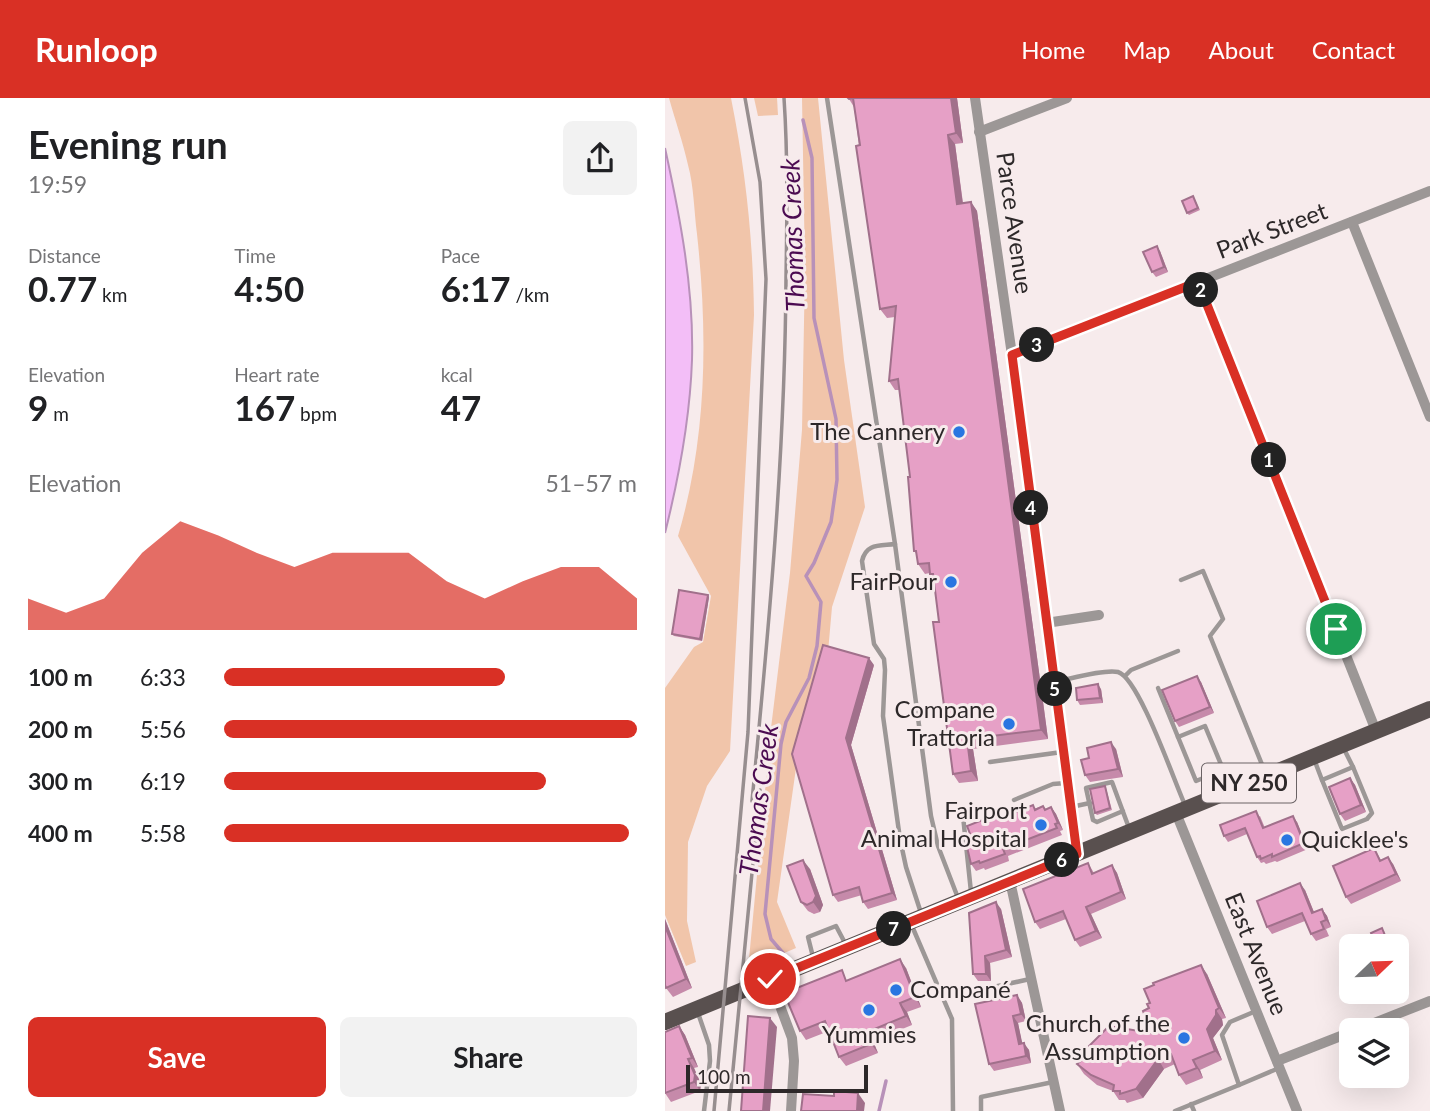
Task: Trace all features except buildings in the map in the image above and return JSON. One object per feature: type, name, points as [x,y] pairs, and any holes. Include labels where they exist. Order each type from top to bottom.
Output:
[{"type":"main road","name":"NY 250","points":[[665,1022],[1430,709]]},
{"type":"street","name":"Parce Avenue","points":[[975,98],[1012,355],[1077,854]]},
{"type":"street","points":[[979,132],[1067,98]]},
{"type":"street","name":"Park Street","points":[[1012,355],[1430,191]]},
{"type":"street","points":[[1352,222],[1430,417]]},
{"type":"street","points":[[1198,282],[1377,731]]},
{"type":"street","points":[[1046,622],[1099,615]]},
{"type":"street","name":"East Avenue","points":[[1181,811],[1256,1011],[1297,1111]]},
{"type":"street","points":[[1010,881],[1061,1111]]},
{"type":"street","points":[[770,979],[792,1038],[794,1061],[791,1111]]},
{"type":"street","points":[[1386,1018],[1430,1001]]},
{"type":"street","points":[[1278,1065],[1339,1037]]},
{"type":"lane","points":[[827,98],[895,544],[931,816],[938,846],[965,900]]},
{"type":"lane","points":[[895,544],[869,548],[862,561],[874,644],[884,659],[883,716],[900,839],[916,920],[953,1019],[953,1111]]},
{"type":"lane","points":[[1181,580],[1203,570],[1223,620],[1210,636],[1267,776]]},
{"type":"lane","points":[[1126,676],[1131,670],[1178,651]]},
{"type":"lane","points":[[1054,682],[1115,671],[1126,676],[1137,692],[1181,811]]},
{"type":"lane","points":[[1158,688],[1196,781],[1223,770]]},
{"type":"lane","points":[[1178,737],[1205,726],[1231,790]]},
{"type":"lane","points":[[1313,757],[1342,829],[1367,819],[1372,813],[1342,745]]},
{"type":"lane","points":[[989,762],[1063,752]]},
{"type":"lane","points":[[1322,780],[1353,767]]},
{"type":"lane","points":[[1123,811],[1097,822],[1093,820],[1086,788],[1112,782],[1118,797],[1123,811],[1130,832]]},
{"type":"lane","points":[[1014,800],[1053,785],[1067,783]]},
{"type":"lane","points":[[1109,799],[1118,797]]},
{"type":"lane","points":[[1070,807],[1091,803]]},
{"type":"lane","points":[[963,816],[965,900]]},
{"type":"lane","points":[[815,960],[807,937],[836,926],[846,947]]},
{"type":"lane","points":[[989,988],[1031,979]]},
{"type":"lane","points":[[696,1009],[709,1045],[710,1061],[704,1111]]},
{"type":"lane","points":[[1239,1085],[1223,1035],[1230,1022],[1256,1011]]},
{"type":"lane","points":[[1175,1111],[1239,1085],[1278,1065]]},
{"type":"lane","points":[[981,1111],[981,1097],[1054,1081]]},
{"type":"lane","points":[[1191,1104],[1194,1111]]},
{"type":"shaded area","points":[[669,98],[731,98],[748,206],[754,315],[730,751],[707,786],[688,842],[687,921],[696,962],[686,966],[665,915],[665,688],[694,647],[703,642],[711,596],[678,536],[688,499],[700,424],[703,310],[692,182]]},
{"type":"shaded area","points":[[754,98],[777,98],[778,115],[758,116]]},
{"type":"shaded area","points":[[802,98],[818,98],[844,360],[865,507],[832,607],[828,652],[797,761],[777,902],[796,948],[754,966],[749,959],[771,728],[790,573],[802,430],[805,268]]},
{"type":"shaded area","points":[[665,148],[685,253],[691,306],[692,360],[686,425],[665,533]]},
{"type":"waterway","name":"Thomas Creek","points":[[783,953],[771,939],[765,914],[781,744],[786,722],[809,678],[817,646],[821,602],[806,576],[831,522],[837,480],[836,419],[814,318],[812,158],[803,120]]},
{"type":"waterway","name":"Thomas Creek","points":[[879,1111],[886,1081]]},
{"type":"railway","points":[[714,1111],[748,732],[766,279],[760,182],[745,98]]},
{"type":"railway","points":[[752,801],[770,605],[783,409],[787,210],[784,98]]},
{"type":"railway","points":[[729,1111],[760,790]]},
{"type":"place","name":"The Cannery","points":[[959,432]]},
{"type":"place","name":"FairPour","points":[[951,582]]},
{"type":"place","name":"Compane Trattoria","points":[[1009,724]]},
{"type":"place","name":"Fairport Animal Hospital","points":[[1041,825]]},
{"type":"place","name":"Quicklee's","points":[[1287,840]]},
{"type":"place","name":"Compané","points":[[896,990]]},
{"type":"place","name":"Yummies","points":[[869,1010]]},
{"type":"place","name":"Church of the Assumption","points":[[1184,1038]]},
{"type":"route","points":[[770,979],[1077,854],[1012,355],[1198,282],[1336,629]]}]
